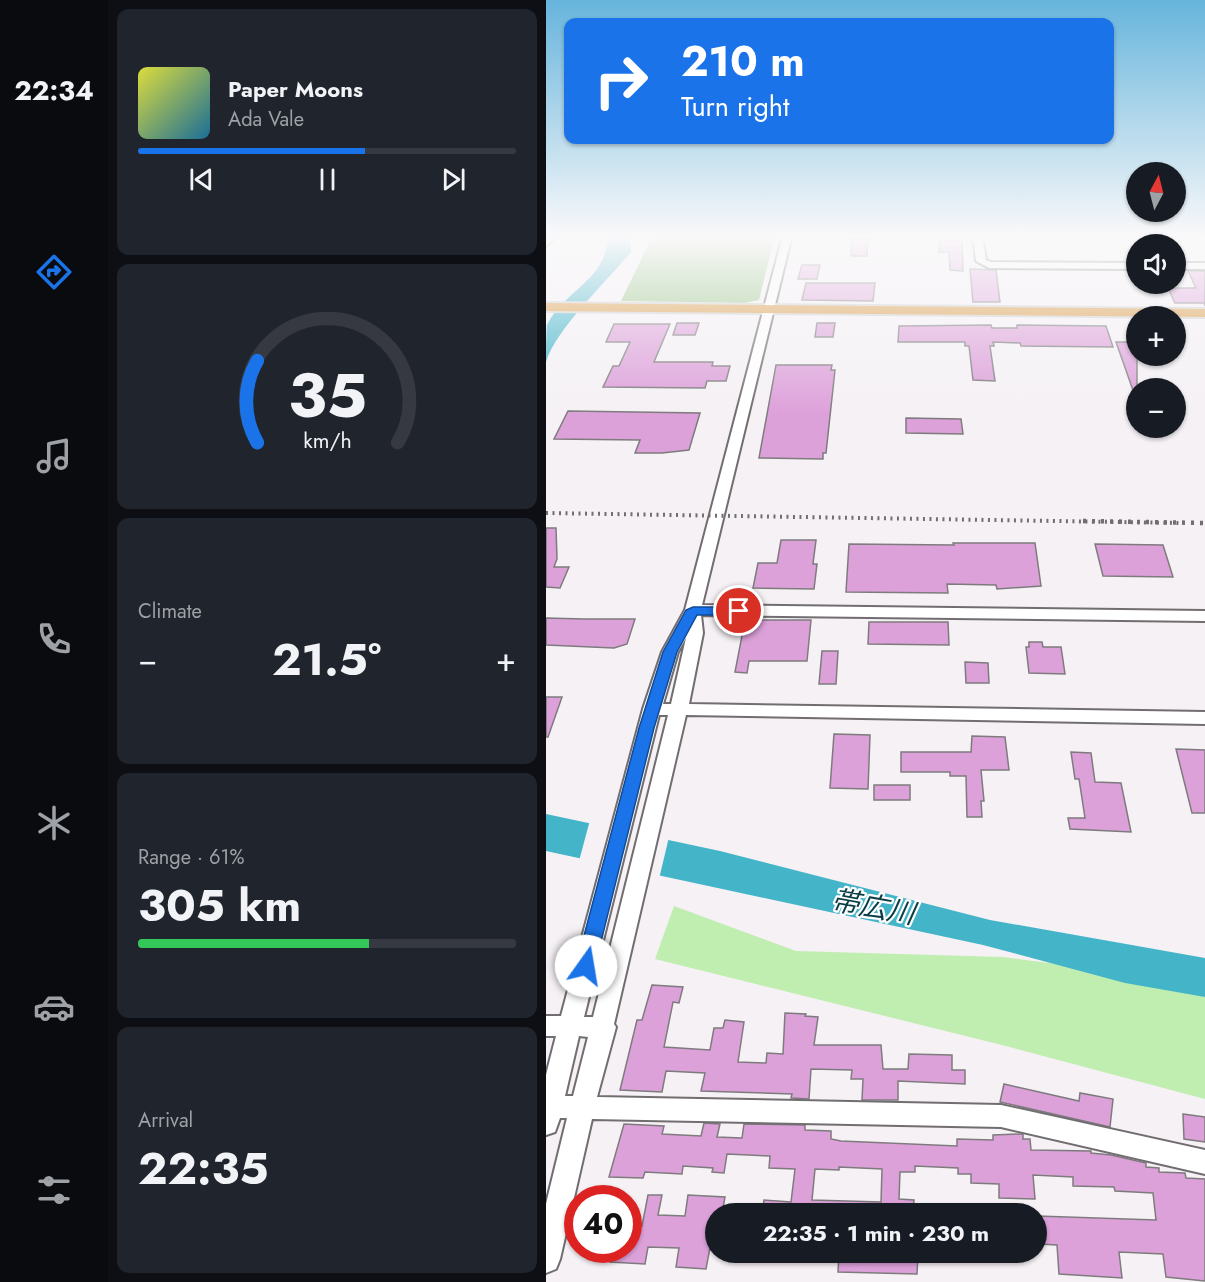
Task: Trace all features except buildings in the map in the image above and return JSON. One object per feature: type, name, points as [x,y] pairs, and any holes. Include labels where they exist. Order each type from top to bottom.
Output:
[{"type":"highway","points":[[546,307],[601,310],[1126,318]]},
{"type":"highway","points":[[546,312],[601,310]]},
{"type":"highway","points":[[768,312],[1205,313]]},
{"type":"highway","points":[[1186,318],[1205,318]]},
{"type":"street","points":[[772,295],[693,610],[670,652],[652,709],[605,885],[548,1116],[584,1108],[1001,1116],[1205,1162]]},
{"type":"street","points":[[693,610],[1205,616]]},
{"type":"street","points":[[546,1259],[550,1230],[584,1108],[679,710],[695,633],[693,610]]},
{"type":"street","points":[[652,709],[1205,717]]},
{"type":"street","points":[[546,1026],[604,1027]]},
{"type":"green space","points":[[624,295],[760,295],[759,300],[744,303],[621,301]]},
{"type":"green space","points":[[674,906],[796,951],[1003,957],[1132,974],[1205,987],[1205,1099],[1006,1046],[655,959]]},
{"type":"water","points":[[572,295],[593,295],[560,335],[546,362],[547,325]]},
{"type":"water","name":"帯広川","points":[[546,814],[720,851],[990,920],[1205,958],[1205,997],[1125,983],[983,945],[546,851]]},
{"type":"pier","points":[[590,820],[669,837],[659,879],[579,861]]},
{"type":"railway","points":[[546,513],[1182,523]]},
{"type":"railway","points":[[1083,521],[1205,523]]},
{"type":"route","points":[[586,966],[652,709],[670,652],[693,610],[739,611]]}]
